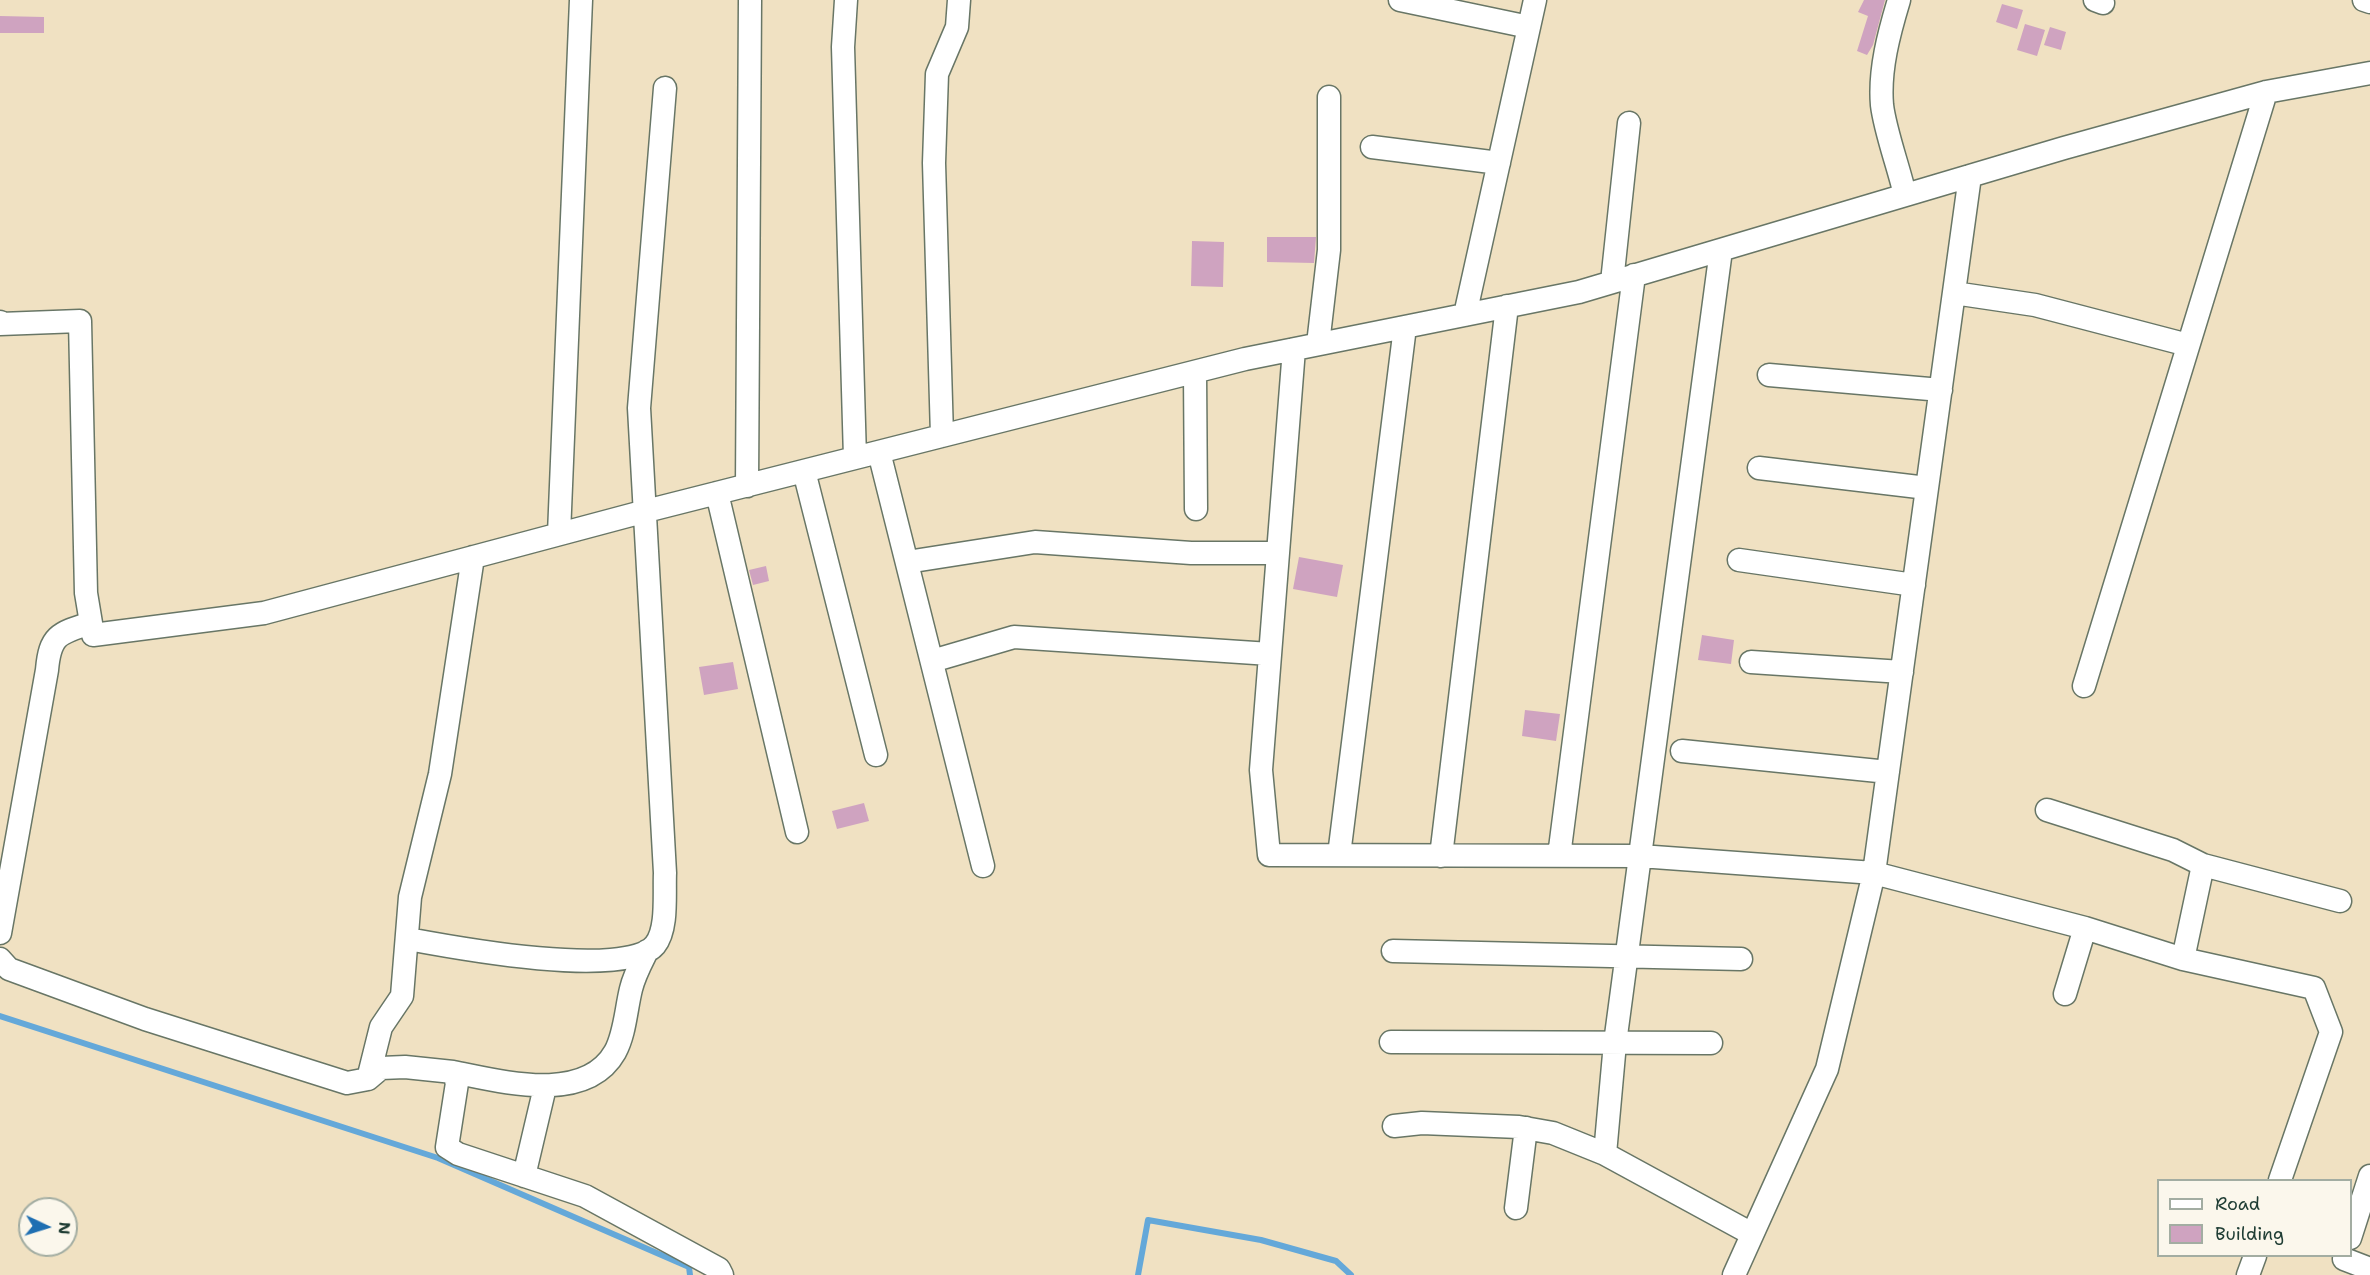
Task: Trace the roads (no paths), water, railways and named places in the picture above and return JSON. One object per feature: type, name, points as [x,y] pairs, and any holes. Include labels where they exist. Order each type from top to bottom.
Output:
[{"type":"street","points":[[559,534],[581,0]]},
{"type":"street","points":[[747,486],[750,0]]},
{"type":"street","points":[[846,0],[843,47],[855,458]]},
{"type":"street","points":[[942,436],[934,163],[936,85],[937,74],[957,27],[959,0]]},
{"type":"street","points":[[1400,0],[1529,27]]},
{"type":"street","points":[[1465,315],[1535,0]]},
{"type":"street","points":[[1899,0],[1885,57],[1881,87],[1883,107],[1905,195]]},
{"type":"street","points":[[2364,0],[2370,2]]},
{"type":"street","points":[[0,322],[0,324],[80,321],[86,593],[93,635],[264,613],[646,511],[1195,372],[1318,344],[1579,292],[1970,176],[2266,92],[2370,73]]},
{"type":"street","points":[[0,958],[9,969],[145,1019],[347,1083],[368,1079],[381,1068],[405,1067],[453,1072],[545,1087],[590,1076],[610,1058],[621,1036],[631,986],[647,951],[661,935],[665,873],[639,408],[665,88]]},
{"type":"street","points":[[2084,686],[2266,92]]},
{"type":"street","points":[[1318,344],[1329,250],[1329,97]]},
{"type":"street","points":[[1612,282],[1629,123]]},
{"type":"street","points":[[1372,147],[1499,163]]},
{"type":"street","points":[[1734,1275],[1827,1069],[1874,873],[1970,176]]},
{"type":"street","points":[[1605,1154],[1615,1043],[1721,249]]},
{"type":"street","points":[[1559,856],[1634,275]]},
{"type":"street","points":[[1954,293],[2035,305],[2188,345]]},
{"type":"street","points":[[1441,856],[1507,306]]},
{"type":"street","points":[[1339,855],[1405,327]]},
{"type":"street","points":[[1294,349],[1261,770],[1269,855],[1640,856],[1874,873],[2085,928],[2183,959],[2314,988],[2331,1032],[2280,1179]]},
{"type":"street","points":[[1195,372],[1196,509]]},
{"type":"street","points":[[1769,375],[1941,390]]},
{"type":"street","points":[[879,452],[983,866]]},
{"type":"street","points":[[1759,468],[1927,488]]},
{"type":"street","points":[[804,471],[876,755]]},
{"type":"street","points":[[717,493],[796,832]]},
{"type":"street","points":[[907,562],[1035,542],[1191,553],[1278,553]]},
{"type":"street","points":[[368,1079],[381,1027],[402,996],[410,897],[440,774],[472,557]]},
{"type":"street","points":[[1739,560],[1914,585]]},
{"type":"street","points":[[0,933],[49,649],[54,640],[64,631],[91,623]]},
{"type":"street","points":[[932,661],[1014,637],[1269,654]]},
{"type":"street","points":[[1751,662],[1902,672]]},
{"type":"street","points":[[1682,751],[1888,772]]},
{"type":"street","points":[[2047,810],[2173,850],[2203,865],[2340,901]]},
{"type":"street","points":[[2183,959],[2203,865]]},
{"type":"street","points":[[2065,994],[2085,928]]},
{"type":"street","points":[[408,939],[557,960],[603,960],[647,951]]},
{"type":"street","points":[[1393,951],[1741,959]]},
{"type":"street","points":[[1391,1041],[1711,1043]]},
{"type":"street","points":[[453,1072],[457,1083],[447,1147],[458,1154],[585,1196],[719,1269],[722,1275]]},
{"type":"street","points":[[524,1176],[545,1087]]},
{"type":"street","points":[[1394,1126],[1422,1123],[1526,1128],[1553,1133],[1605,1154],[1752,1234]]},
{"type":"street","points":[[1516,1208],[1526,1128]]},
{"type":"street","points":[[2352,1234],[2370,1176]]},
{"type":"street","points":[[2248,1275],[2255,1257]]},
{"type":"street","points":[[2345,1257],[2370,1269]]},
{"type":"waterway","points":[[0,1016],[438,1158],[689,1267],[690,1275]]},
{"type":"waterway","points":[[1138,1275],[1148,1220],[1261,1240],[1336,1261],[1351,1275]]}]
